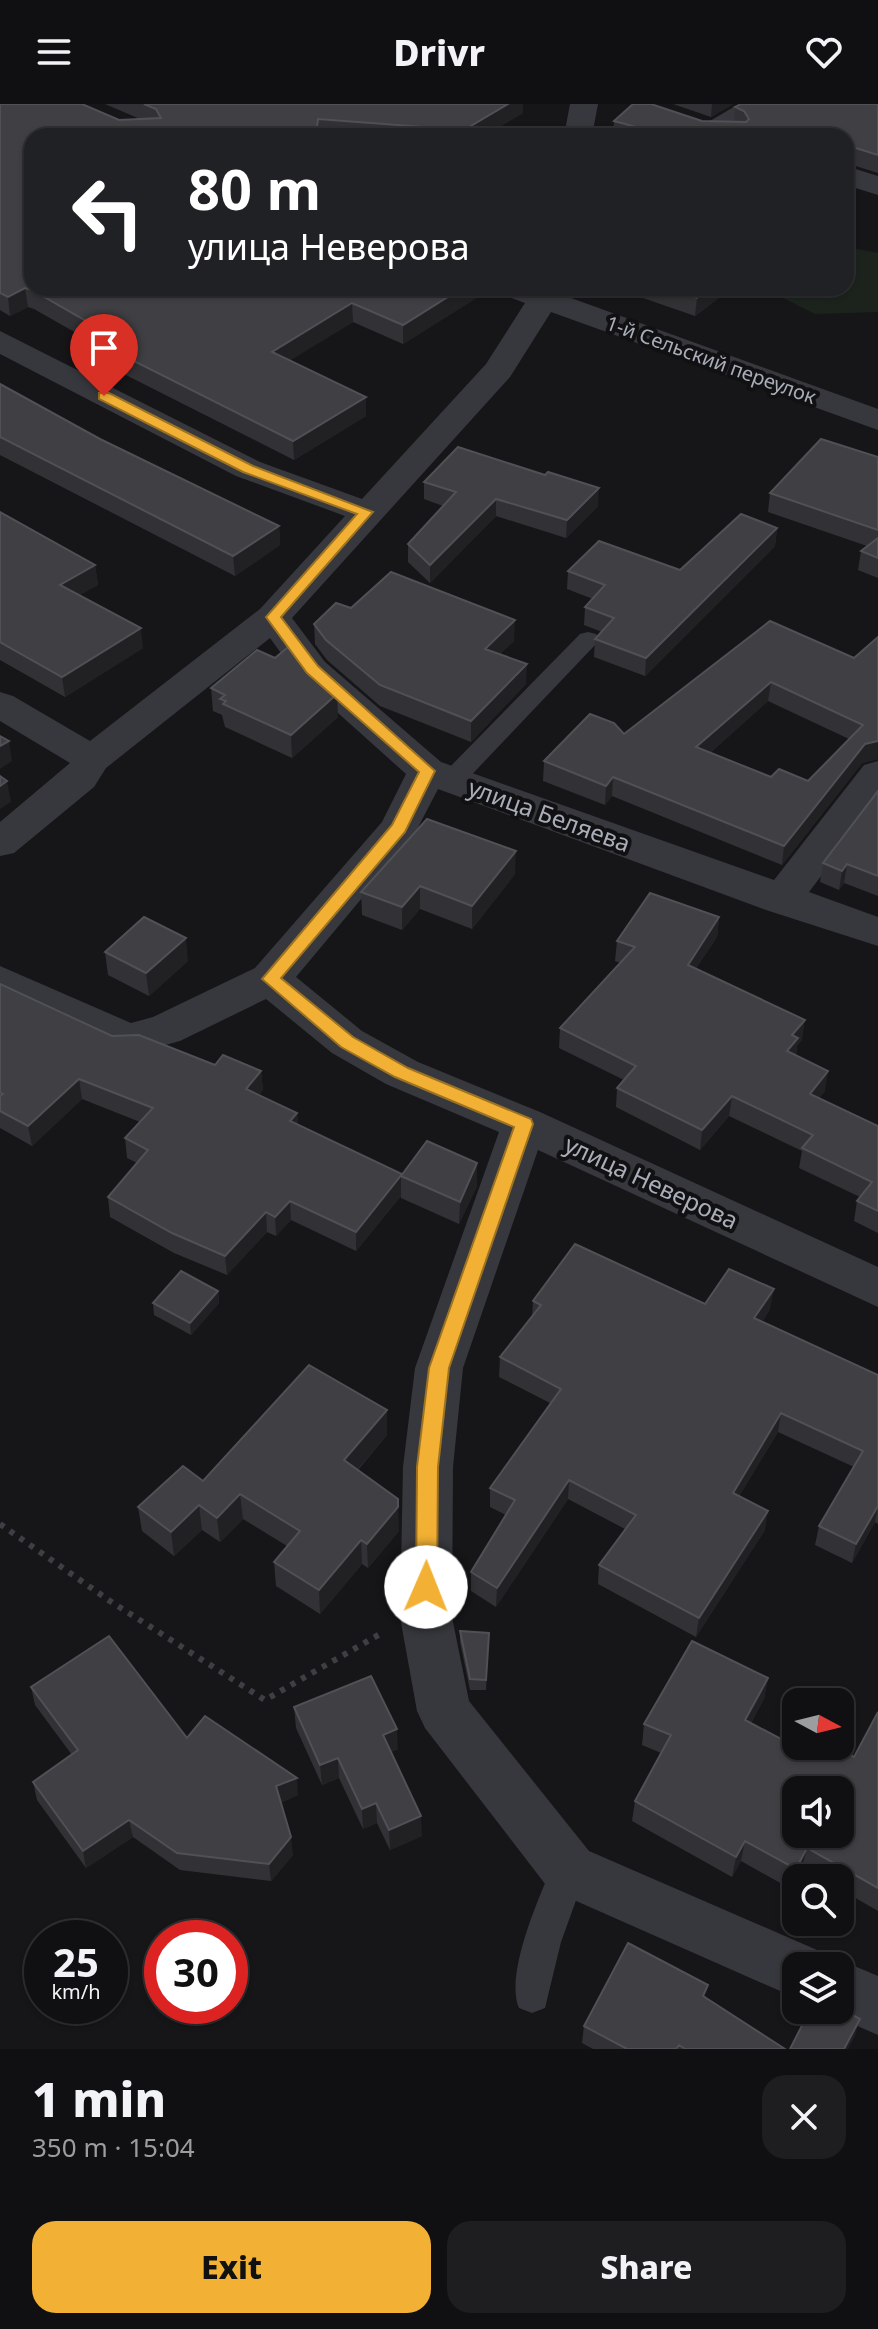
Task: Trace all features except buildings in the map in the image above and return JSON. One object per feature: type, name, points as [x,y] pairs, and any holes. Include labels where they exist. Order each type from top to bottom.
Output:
[{"type":"street","points":[[580,128],[584,104]]},
{"type":"street","points":[[680,119],[708,128]]},
{"type":"street","points":[[854,178],[878,186]]},
{"type":"street","points":[[0,843],[80,778],[92,759],[273,617],[498,370],[532,296]]},
{"type":"street","name":"1-й Сельский переулок","points":[[545,296],[878,420]]},
{"type":"street","points":[[0,341],[248,469],[366,512]]},
{"type":"street","name":"улица Беляева","points":[[273,617],[312,670],[439,776],[878,932]]},
{"type":"street","points":[[0,704],[92,759]]},
{"type":"street","points":[[781,900],[878,774]]},
{"type":"street","points":[[0,981],[128,1039],[165,1030],[270,979],[399,828],[439,776]]},
{"type":"street","name":"улица Неверова","points":[[270,979],[347,1042],[402,1073],[524,1124],[878,1288]]},
{"type":"street","points":[[524,1124],[439,1368],[428,1467],[426,1617],[444,1711],[569,1870],[782,1964]]},
{"type":"street","points":[[854,1995],[878,2006]]},
{"type":"lane","points":[[725,128],[752,104]]},
{"type":"lane","points":[[439,776],[588,639]]},
{"type":"lane","points":[[532,1995],[543,1942],[569,1870]]},
{"type":"path","points":[[0,1524],[110,1601],[265,1700],[363,1641],[426,1617]]},
{"type":"shaded area","points":[[854,248],[878,253],[878,312],[815,314],[779,296],[854,296]]},
{"type":"route","points":[[104,396],[248,469],[366,512],[273,617],[312,670],[427,771],[399,828],[270,979],[347,1042],[402,1073],[524,1124],[439,1368],[428,1467],[426,1587]]}]
